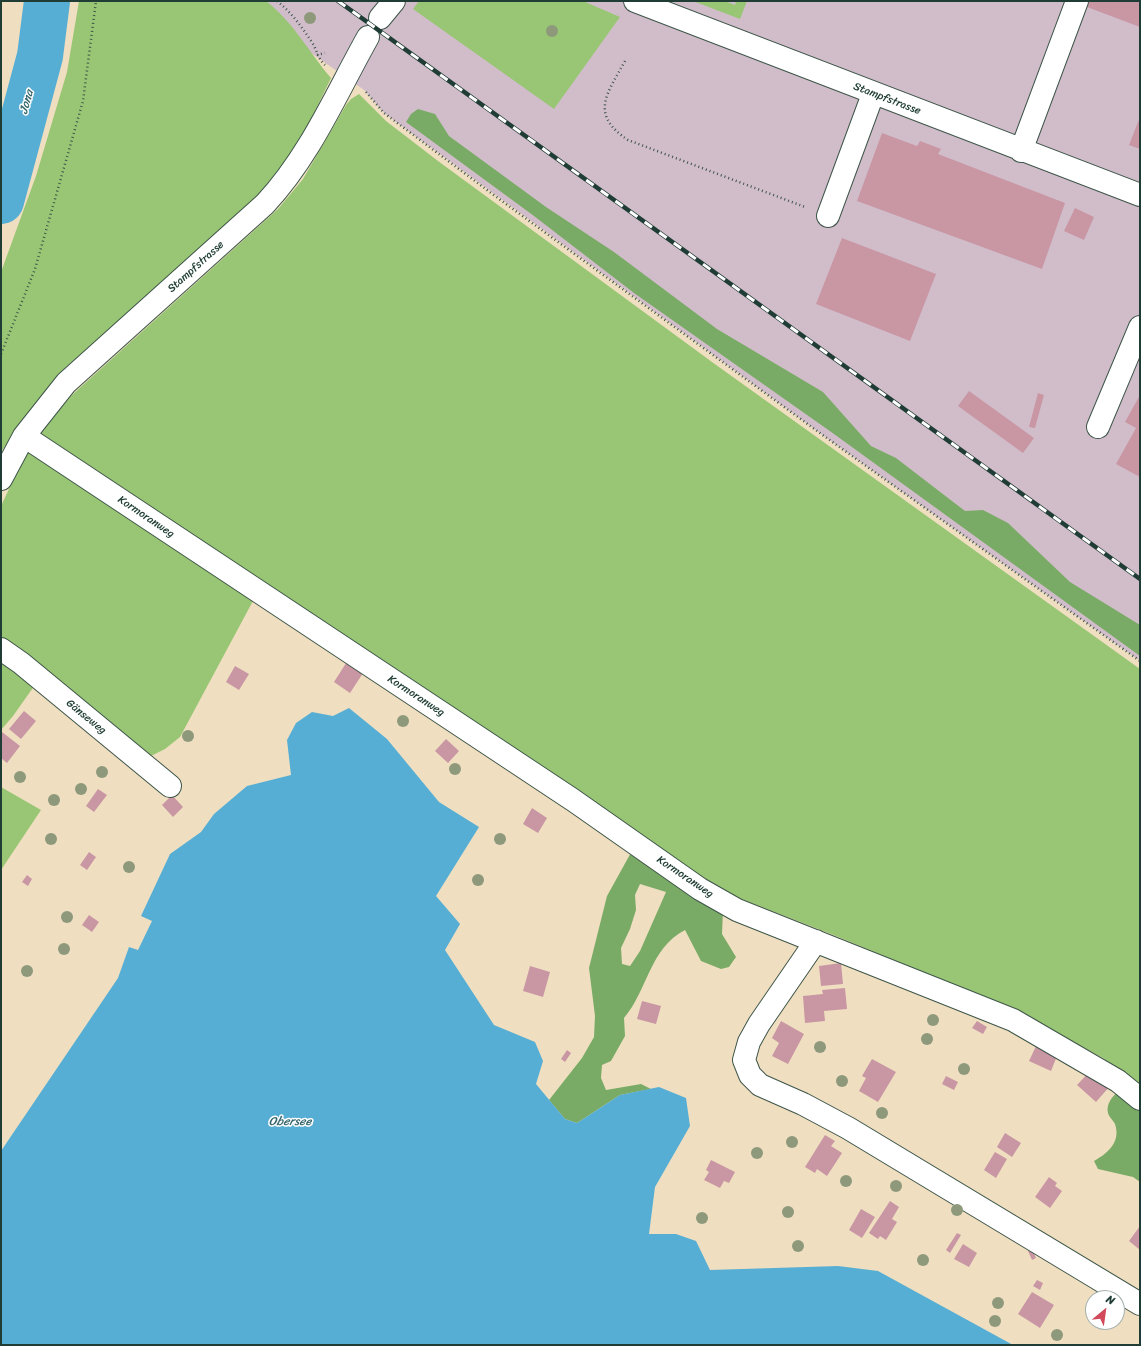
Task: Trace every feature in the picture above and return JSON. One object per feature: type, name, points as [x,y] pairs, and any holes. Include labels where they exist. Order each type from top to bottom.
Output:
[{"type":"street","points":[[380,18],[394,1]]},
{"type":"street","name":"Stampfstrasse","points":[[635,1],[1021,151],[1140,195]]},
{"type":"street","points":[[1021,151],[1077,1]]},
{"type":"street","name":"Stampfstrasse","points":[[1,479],[24,436],[66,383],[265,204],[285,183],[304,156],[368,37]]},
{"type":"street","points":[[828,216],[873,94]]},
{"type":"street","points":[[1098,427],[1140,327]]},
{"type":"street","name":"Kormoranweg","points":[[24,436],[573,800],[700,889],[738,910],[1013,1020],[1118,1081],[1140,1099]]},
{"type":"street","name":"Gänseweg","points":[[1,650],[21,663],[170,786]]},
{"type":"street","points":[[816,941],[776,998],[749,1042],[744,1060],[750,1075],[760,1085],[803,1104],[862,1137],[1140,1304]]},
{"type":"path","points":[[1,354],[35,268],[83,101],[96,1]]},
{"type":"path","points":[[277,1],[299,22],[319,60],[346,78]]},
{"type":"path","points":[[317,55],[325,53]]},
{"type":"path","points":[[625,61],[608,92],[604,107],[607,121],[615,132],[628,140],[828,216]]},
{"type":"path","points":[[364,90],[384,113],[491,193],[824,436],[1140,660]]},
{"type":"shaded area","points":[[237,1],[1140,1],[1140,661],[824,436],[384,113],[364,90]]},
{"type":"green space","points":[[79,1],[266,1],[293,28],[331,78],[302,138],[279,172],[247,206],[66,367],[30,410],[1,452],[1,272],[36,176],[67,72]]},
{"type":"green space","points":[[419,1],[583,1],[620,17],[554,109],[413,9]]},
{"type":"green space","points":[[693,1],[725,1],[735,5],[736,1],[747,1],[740,19]]},
{"type":"green space","points":[[359,94],[386,121],[438,161],[712,362],[1140,669],[1140,1086],[1103,1058],[1041,1024],[983,997],[831,934],[708,886],[524,754],[261,586],[180,737],[165,749],[149,757],[42,675],[13,716],[1,730],[1,506],[23,459],[50,420],[73,394],[278,209],[303,179],[346,105],[351,99]]},
{"type":"green space","points":[[418,109],[435,114],[449,136],[546,207],[614,252],[717,329],[823,392],[871,446],[896,458],[965,511],[983,510],[1008,523],[1070,582],[1140,625],[1140,656],[834,434],[634,293],[534,216],[406,122],[411,114]]},
{"type":"green space","points":[[1,787],[41,810],[1,870]]},
{"type":"green space","points":[[633,849],[723,910],[722,934],[736,957],[729,967],[721,969],[701,961],[685,930],[673,938],[656,959],[639,995],[624,1018],[625,1036],[611,1061],[602,1065],[601,1078],[606,1090],[641,1084],[651,1089],[620,1095],[577,1123],[565,1119],[549,1100],[582,1058],[594,1037],[595,1016],[589,968],[607,896]],"holes":[[[640,884],[666,892],[640,951],[630,966],[622,964],[621,948],[630,929],[636,910],[635,895]]]},
{"type":"green space","points":[[1132,1084],[1140,1084],[1140,1182],[1133,1177],[1098,1169],[1094,1161],[1108,1151],[1115,1142],[1116,1130],[1115,1124],[1108,1113],[1109,1103],[1119,1091]]},
{"type":"water","name":"Obersee","points":[[349,708],[387,739],[439,802],[479,827],[436,896],[460,924],[445,950],[494,1025],[535,1042],[543,1061],[536,1084],[565,1119],[577,1123],[620,1095],[659,1087],[686,1098],[690,1126],[655,1187],[649,1234],[676,1234],[696,1241],[710,1270],[838,1266],[878,1271],[1013,1345],[1,1345],[1,1151],[118,978],[129,947],[138,950],[152,921],[141,916],[170,854],[201,832],[214,814],[247,786],[291,775],[287,740],[296,723],[312,712],[333,716]]},
{"type":"building","points":[[1089,1],[1140,1],[1140,27],[1087,7]]},
{"type":"building","points":[[1140,117],[1140,149],[1129,145]]},
{"type":"building","points":[[882,133],[917,146],[920,141],[941,149],[938,154],[1065,203],[1042,269],[857,201]]},
{"type":"building","points":[[1075,208],[1094,217],[1084,240],[1064,231]]},
{"type":"building","points":[[842,238],[936,274],[910,341],[816,304]]},
{"type":"building","points":[[969,391],[1034,438],[1023,453],[958,406]]},
{"type":"building","points":[[1038,393],[1044,395],[1035,428],[1029,427]]},
{"type":"building","points":[[1140,395],[1140,477],[1116,464],[1136,428],[1125,422]]},
{"type":"building","points":[[348,660],[365,670],[350,693],[334,682]]},
{"type":"building","points":[[235,666],[249,674],[239,690],[226,682]]},
{"type":"building","points":[[24,711],[36,721],[21,739],[9,729]]},
{"type":"building","points":[[2,732],[20,746],[7,763],[1,758]]},
{"type":"building","points":[[446,739],[459,751],[448,763],[435,751]]},
{"type":"building","points":[[98,789],[107,795],[94,812],[86,806]]},
{"type":"building","points":[[172,795],[183,807],[173,817],[162,805]]},
{"type":"building","points":[[532,808],[547,818],[538,833],[523,824]]},
{"type":"building","points":[[89,852],[96,857],[87,870],[80,865]]},
{"type":"building","points":[[27,875],[32,879],[28,886],[22,882]]},
{"type":"building","points":[[89,915],[99,922],[92,932],[82,925]]},
{"type":"building","points":[[841,963],[843,984],[821,986],[819,966]]},
{"type":"building","points":[[530,966],[550,972],[543,997],[523,991]]},
{"type":"building","points":[[845,988],[847,1009],[824,1011],[825,1021],[805,1023],[803,996],[823,994],[822,990]]},
{"type":"building","points":[[642,1001],[661,1006],[656,1024],[637,1019]]},
{"type":"building","points":[[781,1021],[804,1034],[788,1064],[772,1056],[779,1043],[772,1038]]},
{"type":"building","points":[[977,1021],[987,1027],[983,1034],[972,1028]]},
{"type":"building","points":[[1038,1042],[1059,1051],[1051,1071],[1029,1061]]},
{"type":"building","points":[[567,1050],[571,1053],[565,1062],[561,1059]]},
{"type":"building","points":[[872,1059],[896,1072],[878,1102],[859,1091],[866,1078],[862,1076]]},
{"type":"building","points":[[1092,1069],[1110,1086],[1096,1102],[1077,1085]]},
{"type":"building","points":[[946,1076],[958,1082],[954,1090],[942,1084]]},
{"type":"building","points":[[1005,1133],[1021,1143],[1012,1157],[997,1147]]},
{"type":"building","points":[[825,1135],[835,1141],[831,1146],[842,1153],[827,1176],[817,1169],[815,1173],[805,1167]]},
{"type":"building","points":[[995,1152],[1007,1159],[996,1178],[984,1170]]},
{"type":"building","points":[[711,1160],[735,1172],[729,1183],[724,1181],[720,1188],[704,1180],[709,1172],[706,1170]]},
{"type":"building","points":[[1049,1177],[1057,1183],[1055,1186],[1062,1191],[1050,1208],[1035,1197]]},
{"type":"building","points":[[890,1201],[899,1207],[892,1219],[897,1222],[886,1240],[880,1236],[878,1239],[869,1233]]},
{"type":"building","points":[[861,1209],[875,1217],[862,1238],[849,1230]]},
{"type":"building","points":[[1140,1226],[1140,1250],[1129,1241]]},
{"type":"building","points":[[957,1233],[961,1235],[950,1253],[946,1250]]},
{"type":"building","points":[[963,1244],[977,1253],[969,1267],[954,1259]]},
{"type":"building","points":[[1032,1249],[1036,1258],[1032,1260],[1028,1251]]},
{"type":"building","points":[[1037,1280],[1043,1283],[1040,1290],[1033,1286]]},
{"type":"building","points":[[1032,1292],[1054,1305],[1040,1328],[1018,1314]]},
{"type":"waterway","name":"Jona","points":[[1,201],[40,56],[47,1]]},
{"type":"railway","points":[[338,1],[1140,579]]}]
